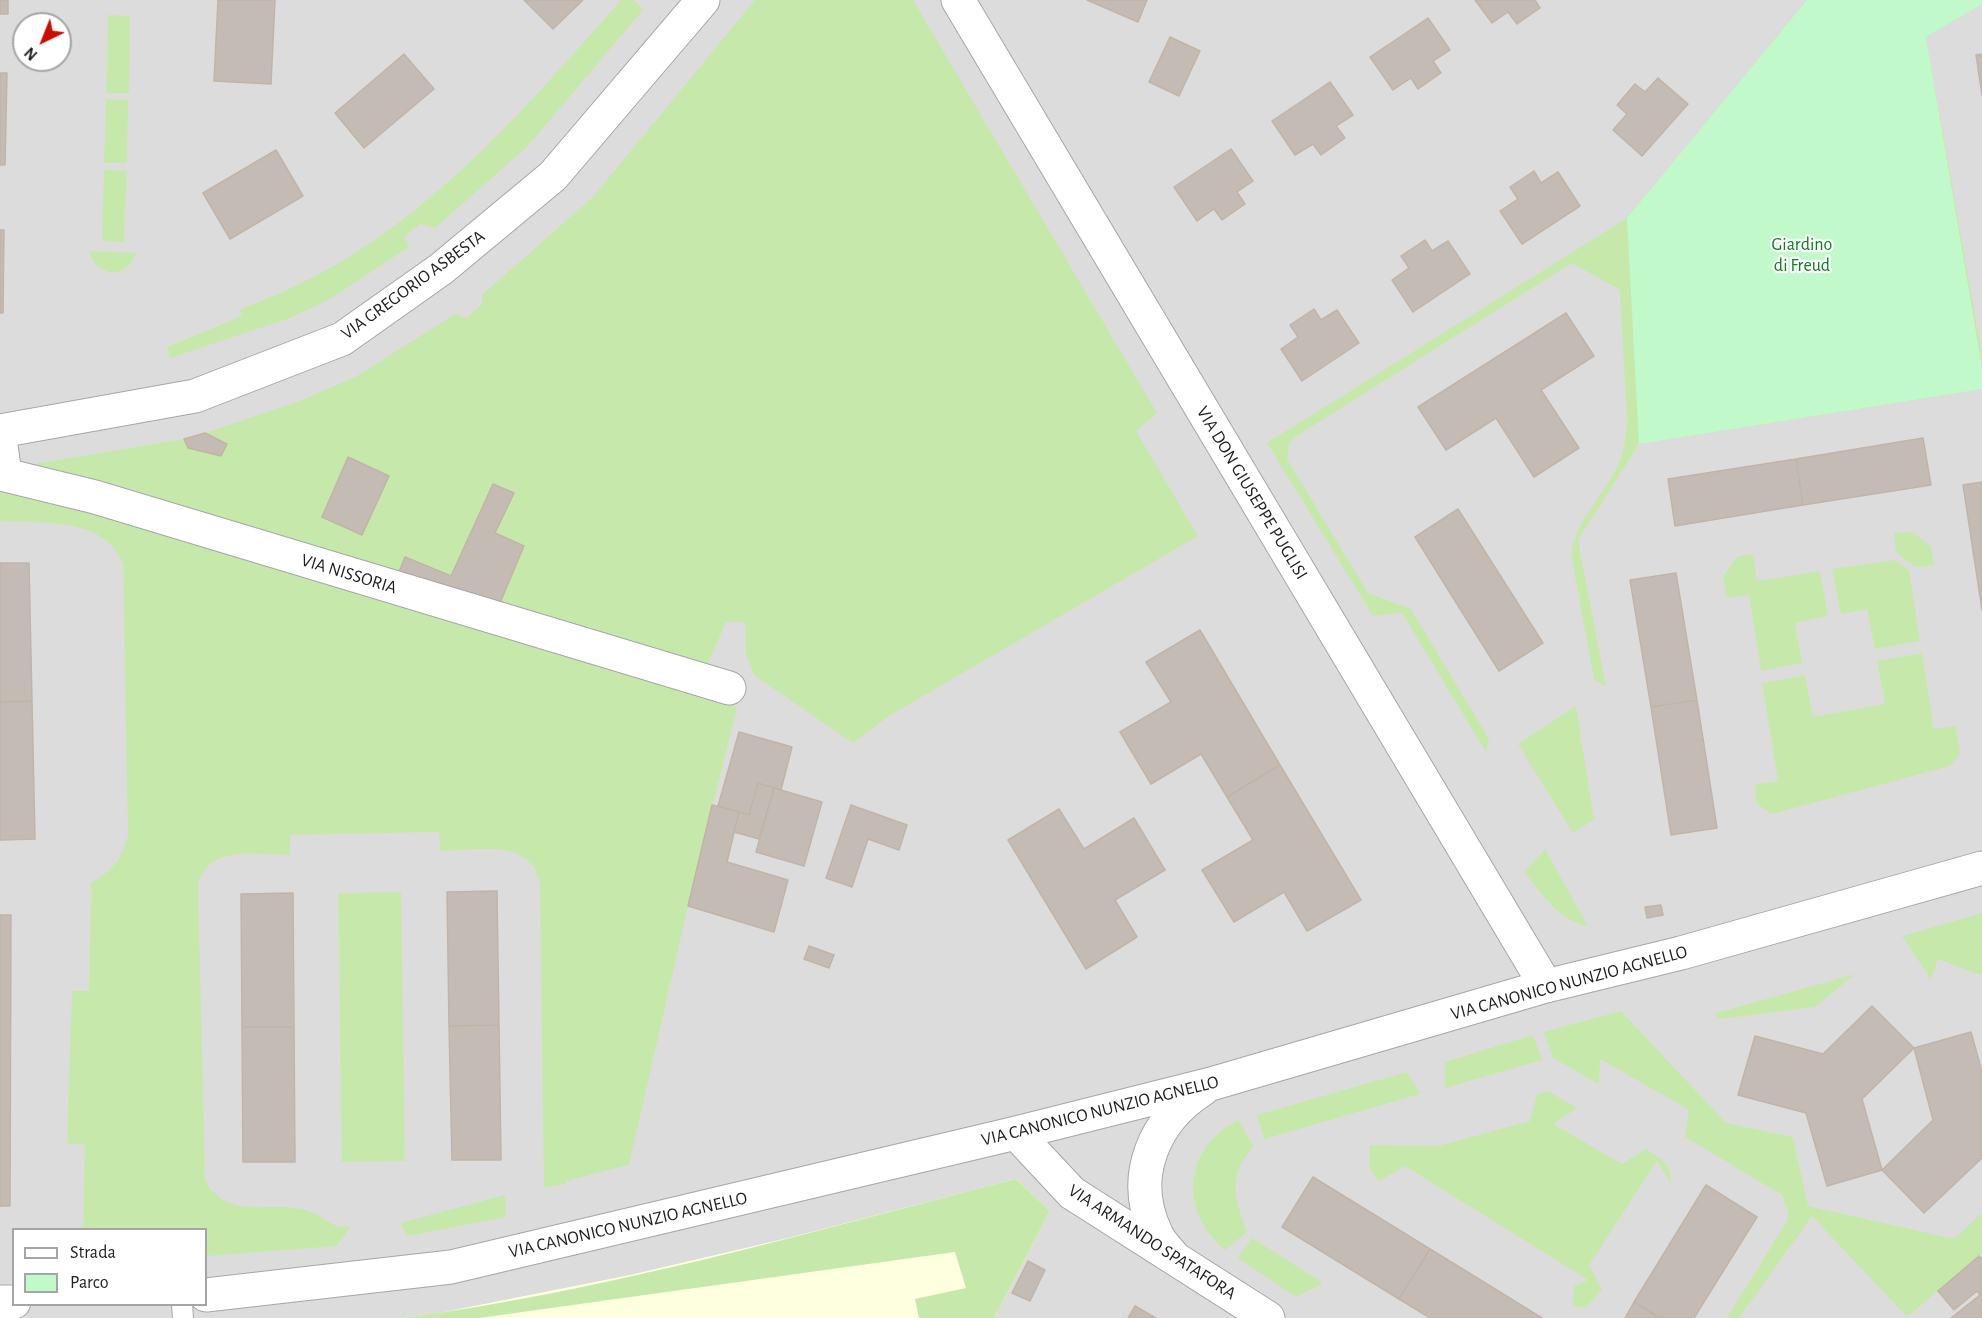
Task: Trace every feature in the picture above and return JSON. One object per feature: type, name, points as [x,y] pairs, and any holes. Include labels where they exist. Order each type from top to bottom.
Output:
[{"type":"street","name":"VIA GREGORIO ASBESTA","points":[[0,431],[195,396],[342,339],[441,269],[552,176],[703,0]]},
{"type":"street","name":"VIA DON GIUSEPPE PUGLISI","points":[[958,0],[1546,986]]},
{"type":"street","name":"VIA NISSORIA","points":[[0,438],[5,475],[95,497],[729,688]]},
{"type":"street","name":"VIA CANONICO NUNZIO AGNELLO","points":[[207,1295],[451,1267],[1016,1132],[1211,1084],[1546,986],[1681,953],[1982,868]]},
{"type":"street","points":[[1176,1262],[1156,1233],[1146,1198],[1147,1163],[1160,1130],[1181,1103],[1211,1084]]},
{"type":"street","name":"VIA ARMANDO SPATAFORA","points":[[1016,1132],[1072,1193],[1176,1262],[1268,1318]]},
{"type":"shaded area","points":[[0,0],[1982,0],[1982,1318],[0,1318]]},
{"type":"shaded area","points":[[1016,1179],[1050,1211],[994,1318],[402,1318],[439,1313],[630,1275],[788,1238]]},
{"type":"green space","points":[[621,0],[634,0],[643,10],[527,147],[435,228],[420,224],[405,236],[409,247],[330,299],[290,318],[170,358],[167,347],[242,316],[240,309],[299,284],[353,254],[403,219],[495,138]]},
{"type":"green space","points":[[755,0],[913,0],[1157,413],[1136,431],[1198,536],[889,716],[853,743],[755,676],[746,655],[745,622],[726,622],[706,668],[497,610],[495,533],[514,493],[494,484],[451,576],[405,557],[397,577],[28,465],[184,439],[188,448],[221,456],[226,444],[205,433],[302,400],[357,376],[455,314],[467,318],[482,304],[482,295],[592,198]]},
{"type":"green space","name":"Giardino di Freud","points":[[1807,0],[1847,76],[1982,0],[1982,4],[1926,37],[1982,356],[1982,389],[1639,444],[1578,540],[1606,687],[1594,679],[1571,555],[1579,528],[1617,468],[1625,443],[1627,423],[1620,290],[1572,263],[1295,437],[1290,443],[1287,459],[1368,593],[1411,609],[1489,739],[1486,752],[1402,613],[1373,616],[1267,443],[1627,218]]},
{"type":"green space","name":"Giardino di Freud","points":[[1807,0],[1982,0],[1982,4],[1926,37],[1982,368],[1982,389],[1639,444],[1627,218]]},
{"type":"green space","points":[[108,15],[130,16],[129,93],[106,93]]},
{"type":"green space","points":[[106,99],[128,100],[127,163],[104,163]]},
{"type":"green space","points":[[104,170],[127,171],[124,242],[102,241]]},
{"type":"green space","points":[[89,251],[136,253],[126,268],[112,272],[105,271],[98,266]]},
{"type":"green space","points":[[0,491],[60,499],[728,701],[737,708],[688,906],[629,1165],[566,1181],[566,1184],[544,1188],[540,885],[535,870],[526,859],[515,853],[501,850],[440,851],[439,832],[290,835],[290,855],[249,853],[223,857],[212,863],[204,872],[198,885],[205,1179],[213,1192],[235,1205],[302,1209],[339,1227],[351,1226],[337,1246],[207,1256],[207,1228],[83,1228],[85,1145],[67,1143],[72,991],[89,991],[91,883],[115,864],[123,851],[128,835],[123,564],[114,548],[102,537],[87,530],[53,523],[0,521]]},
{"type":"green space","points":[[1913,532],[1931,547],[1934,565],[1915,567],[1896,552],[1894,533]]},
{"type":"green space","points":[[1753,554],[1757,581],[1820,571],[1828,616],[1795,623],[1802,663],[1761,671],[1749,595],[1727,598],[1723,576],[1737,557]]},
{"type":"green space","points":[[1895,560],[1909,570],[1920,641],[1875,649],[1867,609],[1841,614],[1832,569]]},
{"type":"green space","points":[[1922,653],[1934,729],[1956,726],[1960,753],[1950,766],[1772,814],[1757,804],[1754,785],[1778,781],[1762,683],[1805,675],[1813,717],[1885,704],[1877,661]]},
{"type":"green space","points":[[1576,706],[1594,820],[1573,833],[1518,744]]},
{"type":"green space","points":[[1545,849],[1588,926],[1577,923],[1560,912],[1524,872]]},
{"type":"green space","points":[[401,892],[405,1161],[342,1162],[338,893]]},
{"type":"green space","points":[[1982,913],[1982,976],[1938,959],[1931,980],[1902,936]]},
{"type":"green space","points":[[1855,974],[1815,1007],[1720,1019],[1713,1014]]},
{"type":"green space","points":[[1621,1011],[1726,1123],[1793,1137],[1808,1206],[1954,1239],[1982,1213],[1982,1253],[1907,1317],[1812,1216],[1739,1318],[1727,1318],[1787,1221],[1788,1211],[1782,1195],[1685,1137],[1689,1110],[1600,1059],[1599,1084],[1553,1058],[1544,1032]]},
{"type":"green space","points":[[1533,1035],[1542,1060],[1445,1088],[1445,1062]]},
{"type":"green space","points":[[1407,1072],[1420,1094],[1264,1139],[1257,1115]]},
{"type":"green space","points":[[1548,1091],[1577,1108],[1553,1124],[1622,1164],[1646,1149],[1665,1163],[1671,1177],[1671,1184],[1657,1161],[1589,1265],[1602,1290],[1585,1308],[1573,1306],[1574,1286],[1588,1280],[1405,1166],[1379,1181],[1369,1167],[1370,1145],[1438,1146],[1530,1121],[1537,1094]]},
{"type":"green space","points":[[1238,1120],[1254,1146],[1245,1157],[1236,1177],[1236,1197],[1247,1232],[1225,1250],[1210,1234],[1199,1217],[1194,1199],[1193,1181],[1197,1163],[1206,1147],[1220,1132]]},
{"type":"green space","points":[[1016,1179],[1050,1211],[994,1318],[919,1318],[915,1299],[966,1288],[955,1252],[479,1318],[402,1318],[557,1292],[634,1276]]},
{"type":"green space","points":[[505,1195],[506,1217],[408,1236],[400,1223]]},
{"type":"green space","points":[[1252,1238],[1323,1283],[1296,1297],[1238,1258]]},
{"type":"building","points":[[0,0],[8,0],[8,14],[0,14]]},
{"type":"building","points":[[218,0],[275,0],[271,84],[214,81]]},
{"type":"building","points":[[524,0],[583,0],[553,29]]},
{"type":"building","points":[[1087,0],[1147,0],[1138,22]]},
{"type":"building","points":[[1475,0],[1535,0],[1540,8],[1517,24],[1508,12],[1492,23]]},
{"type":"building","points":[[1428,18],[1450,50],[1433,61],[1441,73],[1418,89],[1411,78],[1393,90],[1370,57]]},
{"type":"building","points":[[1170,37],[1200,51],[1179,96],[1149,82]]},
{"type":"building","points":[[404,54],[434,89],[364,148],[335,113]]},
{"type":"building","points":[[1982,54],[1982,95],[1976,55]]},
{"type":"building","points":[[0,73],[7,73],[5,165],[0,165]]},
{"type":"building","points":[[1658,78],[1688,104],[1642,156],[1613,130],[1627,114],[1617,105],[1635,84],[1645,92]]},
{"type":"building","points":[[1330,82],[1353,115],[1336,126],[1345,138],[1321,155],[1313,144],[1295,155],[1272,121]]},
{"type":"building","points":[[1231,149],[1253,181],[1237,192],[1245,204],[1222,220],[1214,209],[1197,221],[1174,187]]},
{"type":"building","points":[[276,150],[303,196],[230,239],[203,193]]},
{"type":"building","points":[[1534,171],[1541,183],[1558,172],[1580,206],[1522,244],[1500,211],[1518,199],[1510,187]]},
{"type":"building","points":[[0,230],[4,230],[3,313],[0,313]]},
{"type":"building","points":[[1425,240],[1432,251],[1448,241],[1470,274],[1413,312],[1392,280],[1409,268],[1401,256]]},
{"type":"building","points":[[1314,309],[1321,320],[1337,310],[1359,343],[1302,381],[1281,349],[1298,337],[1290,325]]},
{"type":"building","points":[[1566,313],[1594,356],[1541,390],[1579,448],[1534,477],[1496,418],[1446,450],[1418,407]]},
{"type":"building","points":[[205,433],[227,444],[221,456],[188,448],[184,439]]},
{"type":"building","points":[[1923,438],[1931,485],[1803,505],[1796,459]]},
{"type":"building","points":[[348,457],[389,476],[362,535],[322,517]]},
{"type":"building","points":[[1796,459],[1803,505],[1675,526],[1668,479]]},
{"type":"building","points":[[1982,482],[1982,610],[1963,485]]},
{"type":"building","points":[[493,484],[514,493],[495,533],[524,546],[497,610],[397,577],[405,557],[451,576]]},
{"type":"building","points":[[1458,509],[1543,643],[1499,671],[1415,537]]},
{"type":"building","points":[[0,563],[29,563],[32,701],[0,702]]},
{"type":"building","points":[[1676,573],[1697,700],[1651,707],[1630,580]]},
{"type":"building","points":[[1200,630],[1280,765],[1227,797],[1201,754],[1151,784],[1120,732],[1171,702],[1146,662]]},
{"type":"building","points":[[1697,700],[1717,828],[1671,835],[1651,707]]},
{"type":"building","points":[[32,701],[35,839],[0,840],[0,702]]},
{"type":"building","points":[[739,732],[792,747],[781,790],[758,783],[749,815],[718,806]]},
{"type":"building","points":[[1280,765],[1361,900],[1307,931],[1284,892],[1234,922],[1202,870],[1253,840],[1227,797]]},
{"type":"building","points":[[758,783],[774,788],[759,839],[734,832],[739,812],[749,815]]},
{"type":"building","points":[[774,788],[822,802],[804,866],[756,852]]},
{"type":"building","points":[[712,805],[739,812],[727,862],[788,880],[774,932],[688,906]]},
{"type":"building","points":[[851,805],[907,825],[899,850],[868,839],[852,887],[826,878]]},
{"type":"building","points":[[1059,809],[1084,849],[1134,818],[1165,870],[1115,900],[1137,937],[1086,969],[1008,840]]},
{"type":"building","points":[[497,891],[499,1025],[449,1026],[447,892]]},
{"type":"building","points":[[293,893],[294,1027],[242,1027],[241,894]]},
{"type":"building","points":[[1661,905],[1663,915],[1647,918],[1645,907]]},
{"type":"building","points":[[0,915],[11,915],[10,1206],[0,1206]]},
{"type":"building","points":[[809,946],[834,955],[829,968],[804,959]]},
{"type":"building","points":[[1872,1006],[1914,1048],[1862,1099],[1882,1170],[1827,1186],[1806,1113],[1738,1095],[1755,1036],[1823,1054]]},
{"type":"building","points":[[499,1025],[501,1160],[452,1160],[449,1026]]},
{"type":"building","points":[[242,1027],[294,1027],[295,1162],[243,1162]]},
{"type":"building","points":[[1971,1032],[1982,1072],[1982,1158],[1924,1213],[1882,1170],[1933,1120],[1914,1048]]},
{"type":"building","points":[[1313,1177],[1430,1249],[1399,1299],[1282,1227]]},
{"type":"building","points":[[1706,1185],[1757,1217],[1694,1318],[1660,1318],[1634,1302]]},
{"type":"building","points":[[1430,1249],[1542,1318],[1430,1318],[1399,1299]]},
{"type":"building","points":[[1979,1256],[1982,1259],[1982,1293],[1980,1295],[1977,1291],[1954,1310],[1938,1291]]},
{"type":"building","points":[[1028,1261],[1045,1270],[1030,1301],[1012,1293]]},
{"type":"building","points":[[1982,1293],[1982,1318],[1951,1318],[1980,1295]]},
{"type":"building","points":[[1634,1302],[1660,1318],[1625,1318]]},
{"type":"building","points":[[1135,1306],[1156,1318],[1128,1318]]}]
